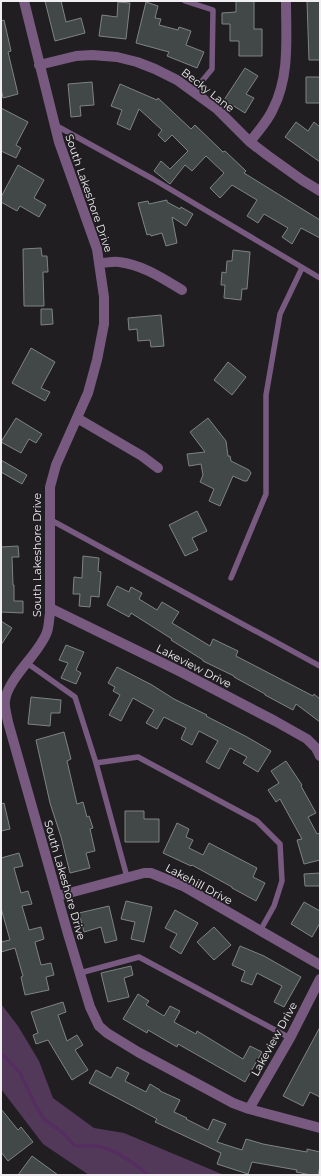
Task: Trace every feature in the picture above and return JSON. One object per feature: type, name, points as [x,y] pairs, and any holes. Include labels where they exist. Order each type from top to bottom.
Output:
[{"type":"street","name":"South Lakeshore Drive","points":[[24,1],[59,142],[97,249],[104,297],[104,324],[97,360],[88,393],[56,465],[50,487],[50,608],[48,631],[12,683],[4,701],[8,722],[80,974],[90,1007],[99,1026],[107,1033],[138,1052],[233,1103],[249,1109],[320,1128]]},
{"type":"street","points":[[250,142],[266,122],[273,110],[282,86],[286,59],[286,1]]},
{"type":"street","name":"Becky Lane","points":[[39,65],[76,56],[92,55],[117,57],[137,62],[155,69],[177,80],[217,109],[250,142],[283,167],[320,191]]},
{"type":"street","points":[[100,263],[117,262],[145,269],[182,290]]},
{"type":"street","points":[[77,418],[142,456],[158,468]]},
{"type":"street","name":"Lakeview Drive","points":[[50,608],[181,672],[275,721],[307,739],[316,748],[320,756]]},
{"type":"street","name":"Lakehill Drive","points":[[58,896],[127,877],[151,873],[183,886],[320,965]]},
{"type":"street","name":"Lakeview Drive","points":[[249,1109],[290,1038],[320,979]]},
{"type":"lane","points":[[185,1],[213,10],[212,69],[193,92]]},
{"type":"lane","points":[[54,125],[153,179],[320,278]]},
{"type":"lane","points":[[231,578],[266,494],[266,395],[280,314],[302,268]]},
{"type":"lane","points":[[49,518],[320,666]]},
{"type":"lane","points":[[27,663],[75,697],[96,763],[127,877]]},
{"type":"lane","points":[[96,763],[138,756],[257,821],[280,844],[282,881],[274,906],[260,931]]},
{"type":"lane","points":[[80,974],[139,957],[290,1038]]},
{"type":"shaded area","points":[[1,1004],[18,1026],[39,1061],[53,1098],[94,1128],[124,1133],[224,1175],[89,1175],[43,1144],[1,1089]]},
{"type":"building","points":[[45,1],[61,1],[66,22],[81,18],[85,33],[55,41]]},
{"type":"building","points":[[236,1],[254,1],[254,29],[262,29],[262,56],[239,56],[239,41],[230,41],[230,24],[222,24],[222,13],[236,12]]},
{"type":"building","points":[[307,1],[320,1],[320,60],[309,60]]},
{"type":"building","points":[[118,2],[130,3],[126,39],[99,36],[102,15],[117,17]]},
{"type":"building","points":[[146,2],[158,6],[155,18],[161,19],[159,25],[178,30],[179,27],[191,31],[186,45],[204,52],[197,68],[167,56],[169,52],[136,43]]},
{"type":"building","points":[[4,20],[11,51],[8,52],[18,94],[3,98],[1,88],[1,21]]},
{"type":"building","points":[[245,68],[258,76],[246,94],[254,98],[245,113],[224,100]]},
{"type":"building","points":[[306,77],[320,77],[320,103],[306,103]]},
{"type":"building","points":[[92,82],[94,105],[80,106],[81,116],[71,117],[68,84]]},
{"type":"building","points":[[120,84],[157,100],[158,98],[191,129],[195,125],[223,152],[225,151],[246,171],[244,173],[320,220],[320,238],[301,228],[292,244],[282,237],[288,228],[264,214],[258,223],[247,216],[257,200],[232,185],[220,198],[210,188],[224,173],[206,156],[192,171],[185,165],[170,184],[154,171],[161,161],[170,169],[188,151],[172,135],[165,142],[158,135],[162,130],[139,109],[130,130],[117,124],[122,110],[111,106]]},
{"type":"building","points":[[1,108],[28,122],[16,145],[21,148],[16,158],[1,151]]},
{"type":"building","points":[[296,122],[308,131],[314,122],[320,127],[320,162],[285,137]]},
{"type":"building","points":[[18,165],[44,180],[34,198],[46,205],[39,217],[20,206],[17,211],[1,202],[1,197]]},
{"type":"building","points":[[167,200],[167,202],[180,209],[181,207],[193,214],[186,226],[172,217],[177,243],[166,246],[162,233],[151,236],[150,234],[147,235],[138,203],[148,201],[149,204]]},
{"type":"building","points":[[41,248],[42,256],[47,256],[48,272],[43,272],[44,306],[24,306],[23,249]]},
{"type":"building","points":[[233,250],[250,252],[247,289],[242,289],[241,300],[224,298],[225,285],[221,285],[222,272],[226,273],[227,261],[232,261]]},
{"type":"building","points":[[41,309],[52,309],[53,324],[41,325]]},
{"type":"building","points":[[161,315],[164,346],[151,347],[150,340],[138,341],[137,329],[129,330],[128,318]]},
{"type":"building","points":[[31,348],[55,362],[41,388],[50,392],[45,401],[12,383]]},
{"type":"building","points":[[228,362],[246,377],[232,395],[214,380]]},
{"type":"building","points":[[16,418],[42,434],[36,443],[29,439],[21,453],[1,442]]},
{"type":"building","points":[[208,418],[226,441],[228,456],[230,456],[231,461],[249,470],[251,473],[247,481],[233,476],[220,506],[209,501],[214,489],[200,482],[203,475],[201,464],[189,466],[187,454],[205,452],[190,432]]},
{"type":"building","points":[[1,460],[27,475],[22,484],[1,472]]},
{"type":"building","points":[[197,511],[207,531],[192,538],[198,550],[185,556],[169,525]]},
{"type":"building","points":[[18,546],[19,557],[12,557],[14,601],[23,601],[23,613],[1,612],[1,547]]},
{"type":"building","points":[[83,556],[99,558],[98,571],[101,572],[99,597],[91,596],[90,607],[79,606],[80,594],[73,594],[74,577],[82,578]]},
{"type":"building","points":[[117,586],[129,592],[131,587],[142,593],[139,599],[157,610],[162,602],[179,612],[172,623],[210,646],[213,639],[238,651],[236,656],[313,696],[314,694],[320,699],[320,722],[296,704],[293,710],[234,676],[203,661],[131,613],[129,617],[107,605]]},
{"type":"building","points":[[1,621],[12,628],[1,645]]},
{"type":"building","points":[[66,645],[84,652],[76,670],[81,673],[76,684],[61,678],[68,663],[59,660]]},
{"type":"building","points":[[117,667],[271,751],[258,772],[243,763],[247,757],[230,748],[219,769],[206,762],[218,741],[199,731],[192,745],[181,739],[186,728],[164,717],[157,729],[146,723],[154,710],[133,698],[121,721],[109,715],[120,695],[113,691],[115,687],[108,683]]},
{"type":"building","points":[[31,697],[61,700],[60,713],[51,713],[50,726],[28,724]]},
{"type":"building","points":[[64,732],[71,759],[67,761],[77,804],[83,802],[87,817],[89,816],[93,828],[90,829],[95,851],[86,853],[90,868],[70,873],[61,837],[50,803],[36,740]]},
{"type":"building","points":[[286,761],[302,785],[301,786],[316,813],[308,817],[317,834],[320,833],[320,860],[304,864],[297,840],[302,839],[280,799],[276,802],[268,790],[279,783],[271,771]]},
{"type":"building","points":[[4,803],[10,829],[1,831],[1,804]]},
{"type":"building","points":[[125,811],[144,811],[144,819],[159,819],[159,842],[125,842]]},
{"type":"building","points":[[177,823],[189,829],[186,837],[193,840],[189,848],[203,855],[209,843],[257,868],[253,877],[265,883],[256,901],[192,865],[191,866],[163,853]]},
{"type":"building","points":[[19,853],[23,866],[14,868],[21,893],[28,891],[32,904],[22,906],[29,930],[41,927],[44,939],[35,942],[41,965],[51,963],[54,975],[46,977],[49,990],[25,995],[21,977],[23,976],[15,948],[1,952],[1,942],[10,940],[1,908],[1,858]]},
{"type":"building","points":[[320,873],[320,886],[305,886],[304,874]]},
{"type":"building","points":[[126,901],[152,907],[144,942],[131,939],[135,922],[121,919]]},
{"type":"building","points":[[304,902],[320,911],[320,923],[312,937],[291,924]]},
{"type":"building","points":[[109,906],[117,940],[105,943],[101,927],[84,932],[79,913]]},
{"type":"building","points":[[175,910],[198,923],[181,954],[170,947],[177,934],[165,928]]},
{"type":"building","points":[[214,927],[231,945],[214,960],[197,942]]},
{"type":"building","points":[[240,946],[264,956],[301,977],[284,1007],[274,1002],[282,986],[257,973],[252,985],[241,981],[245,971],[232,965]]},
{"type":"building","points":[[131,966],[133,975],[124,978],[129,997],[108,1002],[101,973]]},
{"type":"building","points":[[138,994],[149,1001],[146,1005],[164,1016],[170,1006],[180,1011],[174,1022],[196,1034],[197,1031],[243,1059],[250,1046],[262,1052],[245,1082],[178,1044],[177,1047],[148,1030],[147,1033],[123,1019]]},
{"type":"building","points":[[63,1002],[66,1012],[58,1015],[67,1041],[77,1035],[83,1045],[75,1050],[88,1070],[72,1080],[48,1040],[36,1044],[33,1035],[38,1033],[31,1012]]},
{"type":"building","points":[[320,1027],[320,1097],[310,1092],[303,1106],[283,1096]]},
{"type":"building","points":[[117,1067],[129,1073],[125,1081],[146,1092],[150,1084],[160,1091],[180,1100],[174,1112],[187,1118],[186,1119],[208,1130],[213,1119],[226,1124],[217,1142],[242,1150],[246,1139],[263,1144],[301,1151],[307,1152],[307,1149],[320,1152],[320,1166],[318,1175],[311,1175],[296,1172],[297,1170],[252,1162],[248,1174],[217,1164],[221,1153],[155,1122],[157,1119],[89,1083],[96,1070],[111,1078]]},
{"type":"building","points":[[1,1109],[18,1130],[21,1127],[33,1142],[8,1161],[1,1152]]},
{"type":"building","points":[[32,1156],[58,1175],[18,1175]]},
{"type":"waterway","points":[[1,1053],[20,1073],[44,1119],[63,1133],[75,1146],[95,1146],[107,1149],[126,1158],[148,1175]]}]
